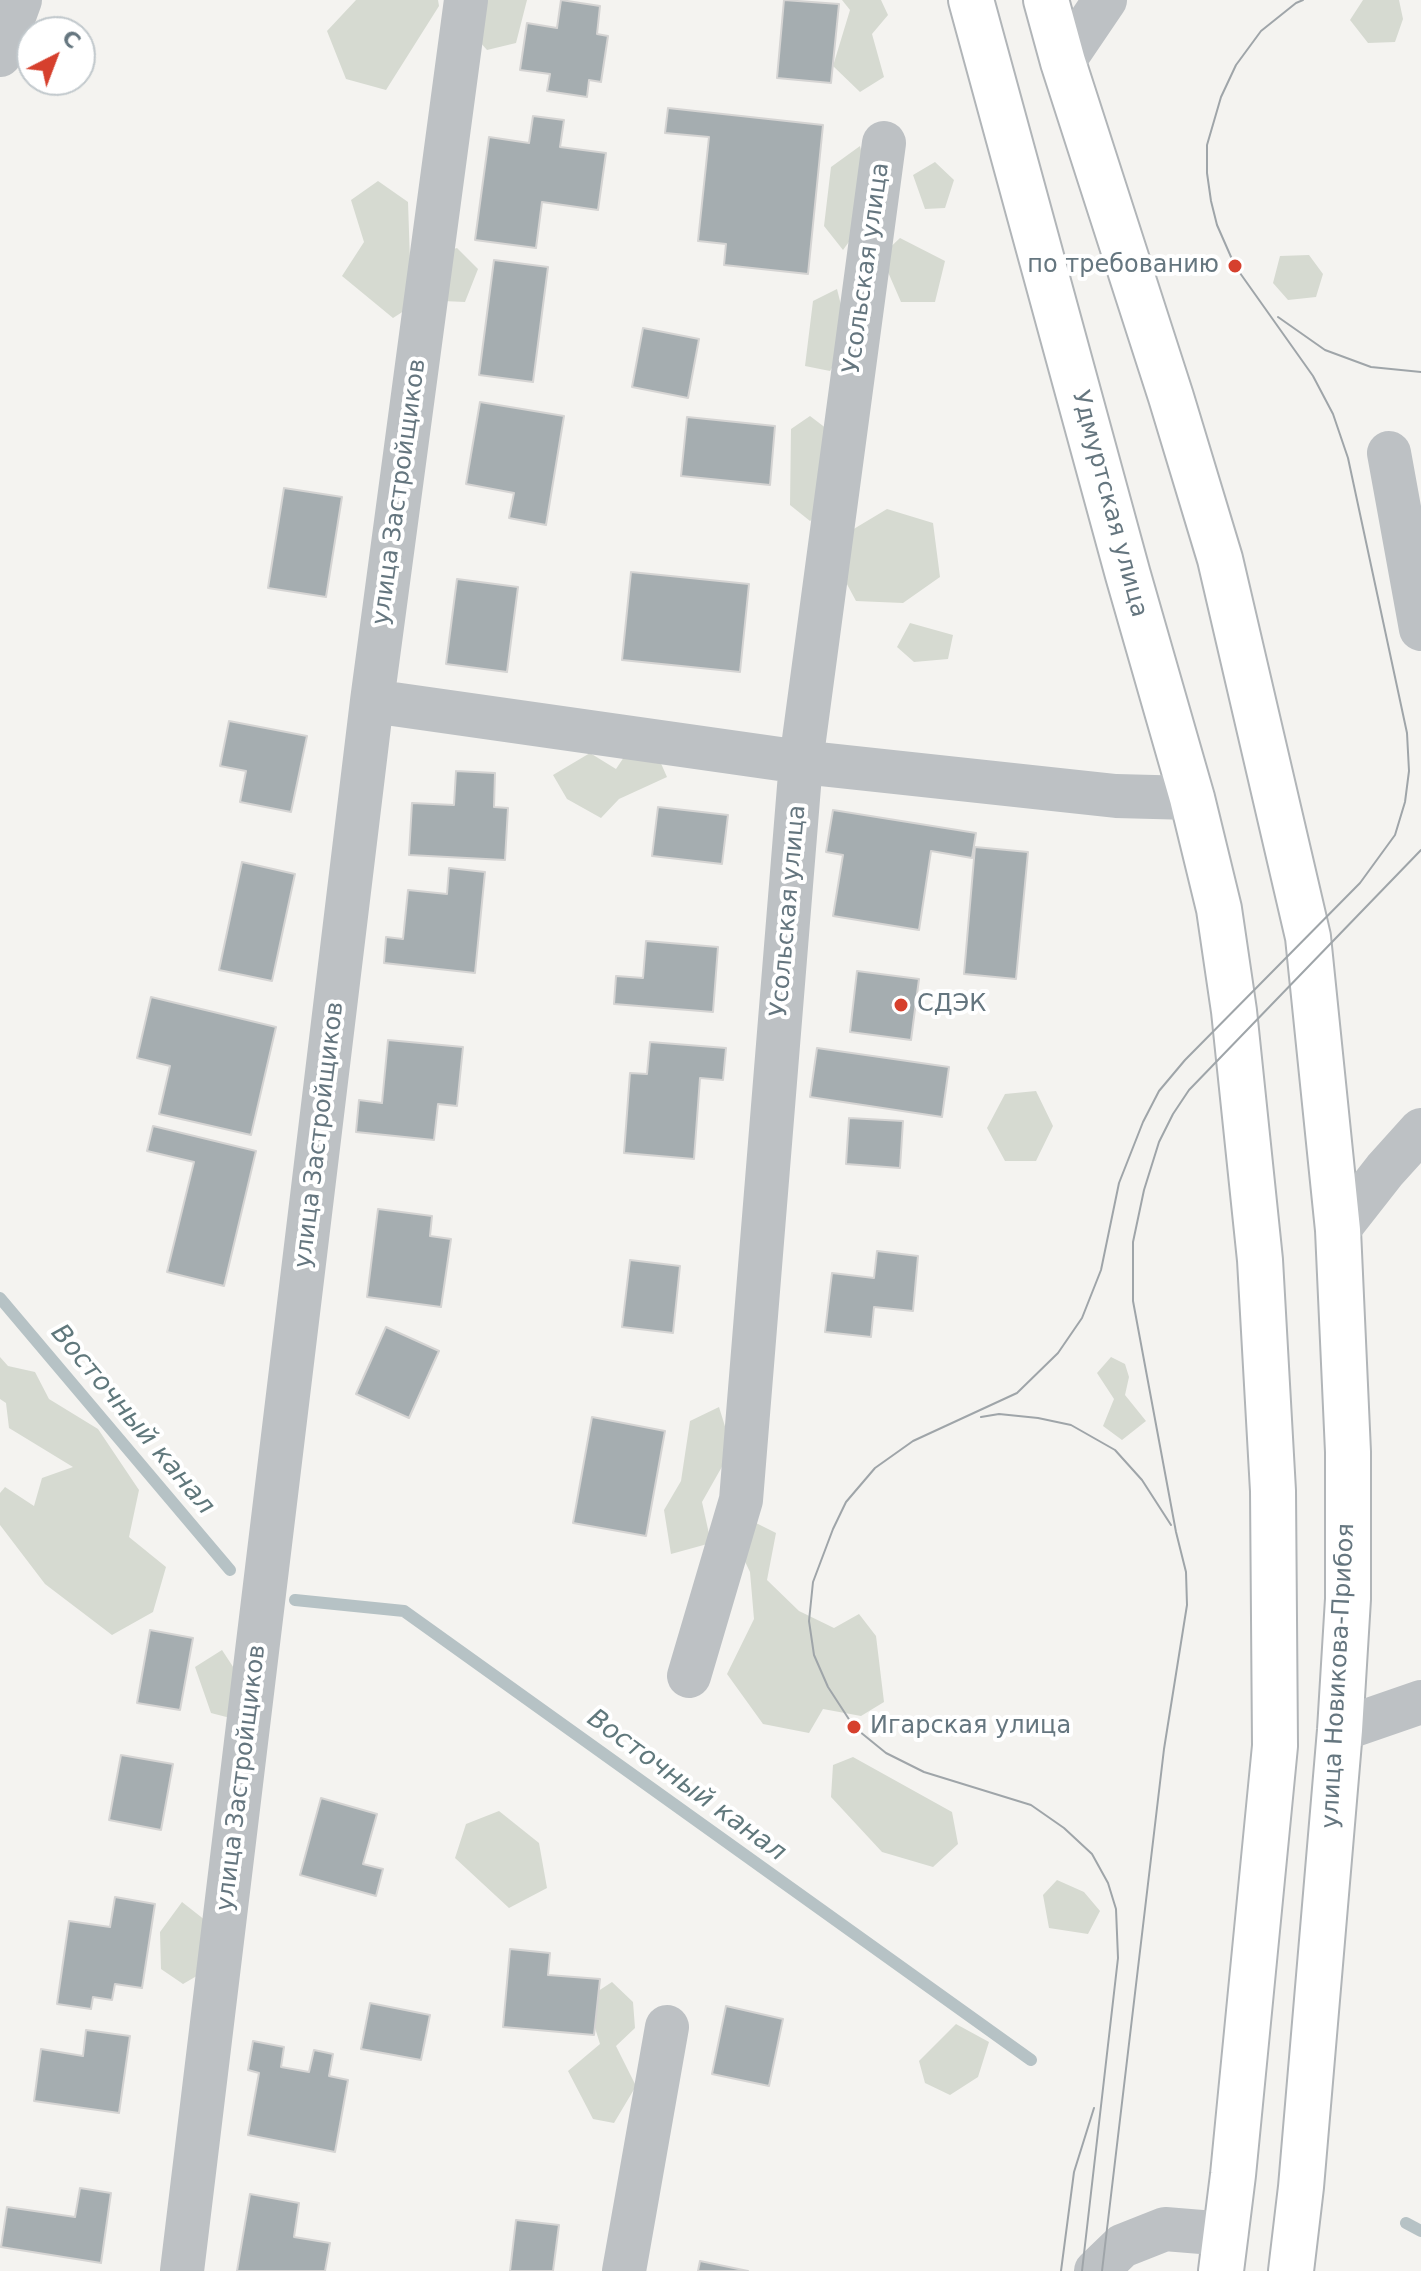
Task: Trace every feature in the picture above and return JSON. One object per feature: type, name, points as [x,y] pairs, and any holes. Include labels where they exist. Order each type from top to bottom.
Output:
[{"type":"main road","name":"Удмуртская улица","points":[[971,0],[1136,605],[1192,798],[1219,909],[1234,1011],[1263,1306],[1273,1491],[1275,1746],[1224,2252]]},
{"type":"main road","points":[[1046,0],[1063,62]]},
{"type":"main road","name":"улица Новикова-Прибоя","points":[[1063,62],[1220,559],[1308,937],[1338,1230],[1348,1452],[1348,1599],[1340,1730],[1291,2271]]},
{"type":"street","points":[[0,55],[20,0]]},
{"type":"street","name":"улица Застройщиков","points":[[182,2271],[372,701],[466,0]]},
{"type":"street","points":[[1063,62],[1105,0]]},
{"type":"street","name":"Усольская улица","points":[[689,1676],[741,1500],[801,762],[884,143]]},
{"type":"street","points":[[1389,453],[1421,629]]},
{"type":"street","points":[[372,701],[801,762],[1116,796],[1192,798]]},
{"type":"street","points":[[1338,1230],[1421,1130]]},
{"type":"street","points":[[1340,1730],[1421,1702]]},
{"type":"street","points":[[624,2271],[667,2027]]},
{"type":"street","points":[[1096,2271],[1122,2246],[1165,2229],[1224,2252]]},
{"type":"shaded area","points":[[356,0],[438,0],[439,6],[386,90],[346,79],[327,31]]},
{"type":"shaded area","points":[[476,0],[527,0],[516,43],[487,50],[471,32]]},
{"type":"shaded area","points":[[842,0],[881,0],[888,15],[872,34],[884,77],[860,92],[833,66],[850,10]]},
{"type":"shaded area","points":[[1363,0],[1399,0],[1403,19],[1395,42],[1368,43],[1350,20]]},
{"type":"shaded area","points":[[860,146],[867,175],[867,217],[843,250],[824,226],[831,167]]},
{"type":"shaded area","points":[[935,162],[954,180],[945,208],[925,209],[913,175]]},
{"type":"shaded area","points":[[378,181],[408,202],[410,261],[457,248],[478,269],[465,302],[421,300],[393,318],[342,276],[364,242],[351,200]]},
{"type":"shaded area","points":[[900,238],[945,261],[935,302],[901,302],[881,256]]},
{"type":"shaded area","points":[[1309,255],[1323,274],[1316,297],[1288,300],[1273,283],[1280,256]]},
{"type":"shaded area","points":[[837,289],[850,341],[830,371],[805,366],[813,301]]},
{"type":"shaded area","points":[[810,416],[831,432],[827,508],[810,521],[790,505],[791,429]]},
{"type":"shaded area","points":[[887,509],[933,523],[940,577],[903,603],[856,601],[841,573],[852,530]]},
{"type":"shaded area","points":[[910,623],[953,635],[948,659],[914,662],[897,647]]},
{"type":"shaded area","points":[[655,750],[667,777],[619,799],[601,818],[567,799],[553,775],[590,753],[616,769],[628,751]]},
{"type":"shaded area","points":[[1036,1091],[1053,1126],[1036,1161],[1005,1161],[987,1128],[1005,1094]]},
{"type":"shaded area","points":[[0,1357],[8,1366],[35,1372],[49,1399],[98,1429],[139,1490],[129,1537],[166,1567],[153,1612],[112,1635],[45,1584],[0,1525],[0,1493],[5,1487],[34,1506],[42,1478],[73,1467],[9,1428],[6,1403],[0,1399]]},
{"type":"shaded area","points":[[1111,1357],[1125,1364],[1129,1377],[1125,1395],[1146,1421],[1122,1440],[1103,1426],[1114,1399],[1097,1373]]},
{"type":"shaded area","points":[[719,1407],[732,1449],[702,1502],[711,1543],[671,1554],[664,1510],[681,1481],[690,1421]]},
{"type":"shaded area","points":[[750,1520],[776,1533],[767,1580],[799,1611],[834,1628],[859,1614],[876,1636],[884,1702],[861,1716],[823,1709],[809,1733],[763,1724],[727,1674],[754,1619],[750,1572],[737,1545]]},
{"type":"shaded area","points":[[222,1650],[247,1688],[238,1720],[211,1713],[195,1667]]},
{"type":"shaded area","points":[[853,1757],[952,1812],[958,1844],[933,1867],[882,1852],[831,1797],[833,1765]]},
{"type":"shaded area","points":[[499,1811],[539,1843],[547,1888],[509,1908],[455,1858],[466,1824]]},
{"type":"shaded area","points":[[1057,1880],[1084,1892],[1100,1911],[1088,1934],[1049,1928],[1043,1895]]},
{"type":"shaded area","points":[[182,1902],[210,1924],[207,1970],[183,1984],[161,1969],[160,1932]]},
{"type":"shaded area","points":[[612,1982],[633,2002],[635,2028],[616,2046],[636,2086],[614,2123],[593,2119],[568,2071],[600,2044],[586,1999]]},
{"type":"shaded area","points":[[956,2024],[989,2042],[978,2077],[950,2095],[925,2083],[919,2061]]},
{"type":"building","points":[[561,0],[600,6],[597,34],[608,36],[601,82],[589,80],[587,97],[547,91],[550,74],[520,70],[527,23],[557,28]]},
{"type":"building","points":[[784,0],[839,4],[831,83],[777,78]]},
{"type":"building","points":[[668,108],[823,125],[808,274],[724,265],[726,244],[698,241],[709,137],[665,133]]},
{"type":"building","points":[[533,116],[564,120],[560,147],[606,153],[598,210],[542,202],[536,248],[475,240],[489,137],[529,143]]},
{"type":"building","points":[[494,260],[548,267],[533,382],[479,375]]},
{"type":"building","points":[[643,328],[699,339],[688,398],[632,387]]},
{"type":"building","points":[[480,402],[564,416],[546,525],[509,518],[514,493],[466,484]]},
{"type":"building","points":[[687,417],[775,426],[770,485],[681,476]]},
{"type":"building","points":[[284,488],[342,497],[326,597],[268,588]]},
{"type":"building","points":[[631,572],[749,584],[740,672],[622,660]]},
{"type":"building","points":[[457,579],[518,587],[507,672],[446,664]]},
{"type":"building","points":[[229,721],[307,736],[291,812],[240,802],[246,771],[220,766]]},
{"type":"building","points":[[456,771],[495,773],[494,807],[508,808],[505,860],[409,855],[412,803],[454,805]]},
{"type":"building","points":[[658,807],[728,815],[722,864],[652,856]]},
{"type":"building","points":[[833,810],[976,833],[972,858],[931,851],[919,930],[833,916],[843,855],[826,852]]},
{"type":"building","points":[[975,847],[1028,852],[1016,979],[964,974]]},
{"type":"building","points":[[242,862],[295,874],[272,981],[219,970]]},
{"type":"building","points":[[449,868],[485,872],[475,973],[384,963],[386,937],[403,939],[408,890],[447,894]]},
{"type":"building","points":[[646,941],[718,947],[713,1012],[614,1004],[616,976],[643,978]]},
{"type":"building","points":[[857,971],[919,979],[911,1040],[850,1032]]},
{"type":"building","points":[[151,997],[276,1027],[251,1135],[159,1114],[170,1066],[137,1058]]},
{"type":"building","points":[[388,1040],[463,1047],[457,1106],[438,1104],[434,1140],[356,1132],[359,1100],[382,1103]]},
{"type":"building","points":[[650,1042],[726,1048],[723,1080],[700,1078],[694,1159],[624,1153],[630,1073],[647,1074]]},
{"type":"building","points":[[817,1048],[949,1067],[942,1117],[810,1097]]},
{"type":"building","points":[[849,1118],[903,1121],[900,1168],[846,1164]]},
{"type":"building","points":[[153,1126],[256,1151],[224,1286],[167,1272],[194,1162],[147,1151]]},
{"type":"building","points":[[378,1209],[432,1216],[430,1236],[451,1239],[441,1307],[367,1297]]},
{"type":"building","points":[[877,1251],[918,1256],[913,1311],[874,1307],[871,1337],[825,1332],[832,1273],[874,1278]]},
{"type":"building","points":[[630,1260],[680,1266],[673,1333],[622,1327]]},
{"type":"building","points":[[386,1327],[439,1351],[409,1418],[356,1394]]},
{"type":"building","points":[[592,1417],[665,1431],[646,1536],[573,1523]]},
{"type":"building","points":[[150,1630],[193,1638],[180,1710],[137,1703]]},
{"type":"building","points":[[121,1755],[173,1764],[161,1830],[109,1820]]},
{"type":"building","points":[[321,1798],[377,1814],[363,1864],[383,1869],[376,1896],[300,1875]]},
{"type":"building","points":[[115,1897],[155,1904],[142,1988],[115,1984],[112,2000],[93,1997],[91,2009],[57,2004],[69,1921],[110,1927]]},
{"type":"building","points":[[510,1949],[550,1953],[548,1975],[600,1979],[594,2035],[503,2027]]},
{"type":"building","points":[[370,2003],[430,2015],[421,2060],[361,2049]]},
{"type":"building","points":[[726,2006],[783,2019],[769,2086],[712,2074]]},
{"type":"building","points":[[86,2030],[130,2036],[119,2113],[34,2101],[41,2049],[83,2056]]},
{"type":"building","points":[[253,2041],[284,2047],[281,2067],[309,2072],[314,2050],[333,2054],[329,2076],[348,2080],[335,2152],[248,2135],[259,2073],[248,2070]]},
{"type":"building","points":[[80,2188],[111,2193],[101,2263],[1,2247],[7,2207],[75,2217]]},
{"type":"building","points":[[250,2194],[299,2203],[294,2237],[330,2243],[325,2271],[237,2271]]},
{"type":"building","points":[[516,2220],[559,2225],[553,2271],[510,2271]]},
{"type":"building","points":[[700,2261],[748,2271],[698,2271]]},
{"type":"waterway","name":"Восточный канал","points":[[0,1298],[230,1570]]},
{"type":"waterway","name":"Восточный канал","points":[[295,1600],[404,1611],[1031,2060]]},
{"type":"waterway","name":"Восточный канал","points":[[1406,2223],[1421,2231]]},
{"type":"tram line","points":[[1082,2271],[1118,1958],[1116,1909],[1108,1883],[1092,1854],[1064,1828],[1031,1805],[924,1772],[886,1753],[854,1727],[828,1687],[814,1655],[809,1621],[813,1582],[846,1502],[875,1468],[913,1441],[1017,1393],[1058,1353],[1082,1318],[1101,1270],[1119,1183],[1159,1091],[1185,1060],[1360,883],[1395,835],[1405,802],[1409,771],[1407,733],[1348,458],[1333,414],[1313,376],[1235,266],[1217,225],[1207,173],[1207,145],[1221,97],[1236,65],[1261,31],[1303,0]]},
{"type":"tram line","points":[[1278,317],[1325,350],[1371,367],[1421,372]]},
{"type":"tram line","points":[[1102,2271],[1164,1749],[1187,1605],[1186,1572],[1133,1301],[1133,1242],[1144,1190],[1159,1142],[1189,1090],[1421,850]]},
{"type":"tram line","points":[[981,1417],[999,1414],[1071,1425],[1115,1450],[1142,1480],[1171,1525]]},
{"type":"tram line","points":[[1061,2271],[1074,2172],[1094,2108]]},
{"type":"place","name":"по требованию","points":[[1235,266]]},
{"type":"place","name":"СДЭК","points":[[901,1005]]},
{"type":"place","name":"Игарская улица","points":[[854,1727]]}]
